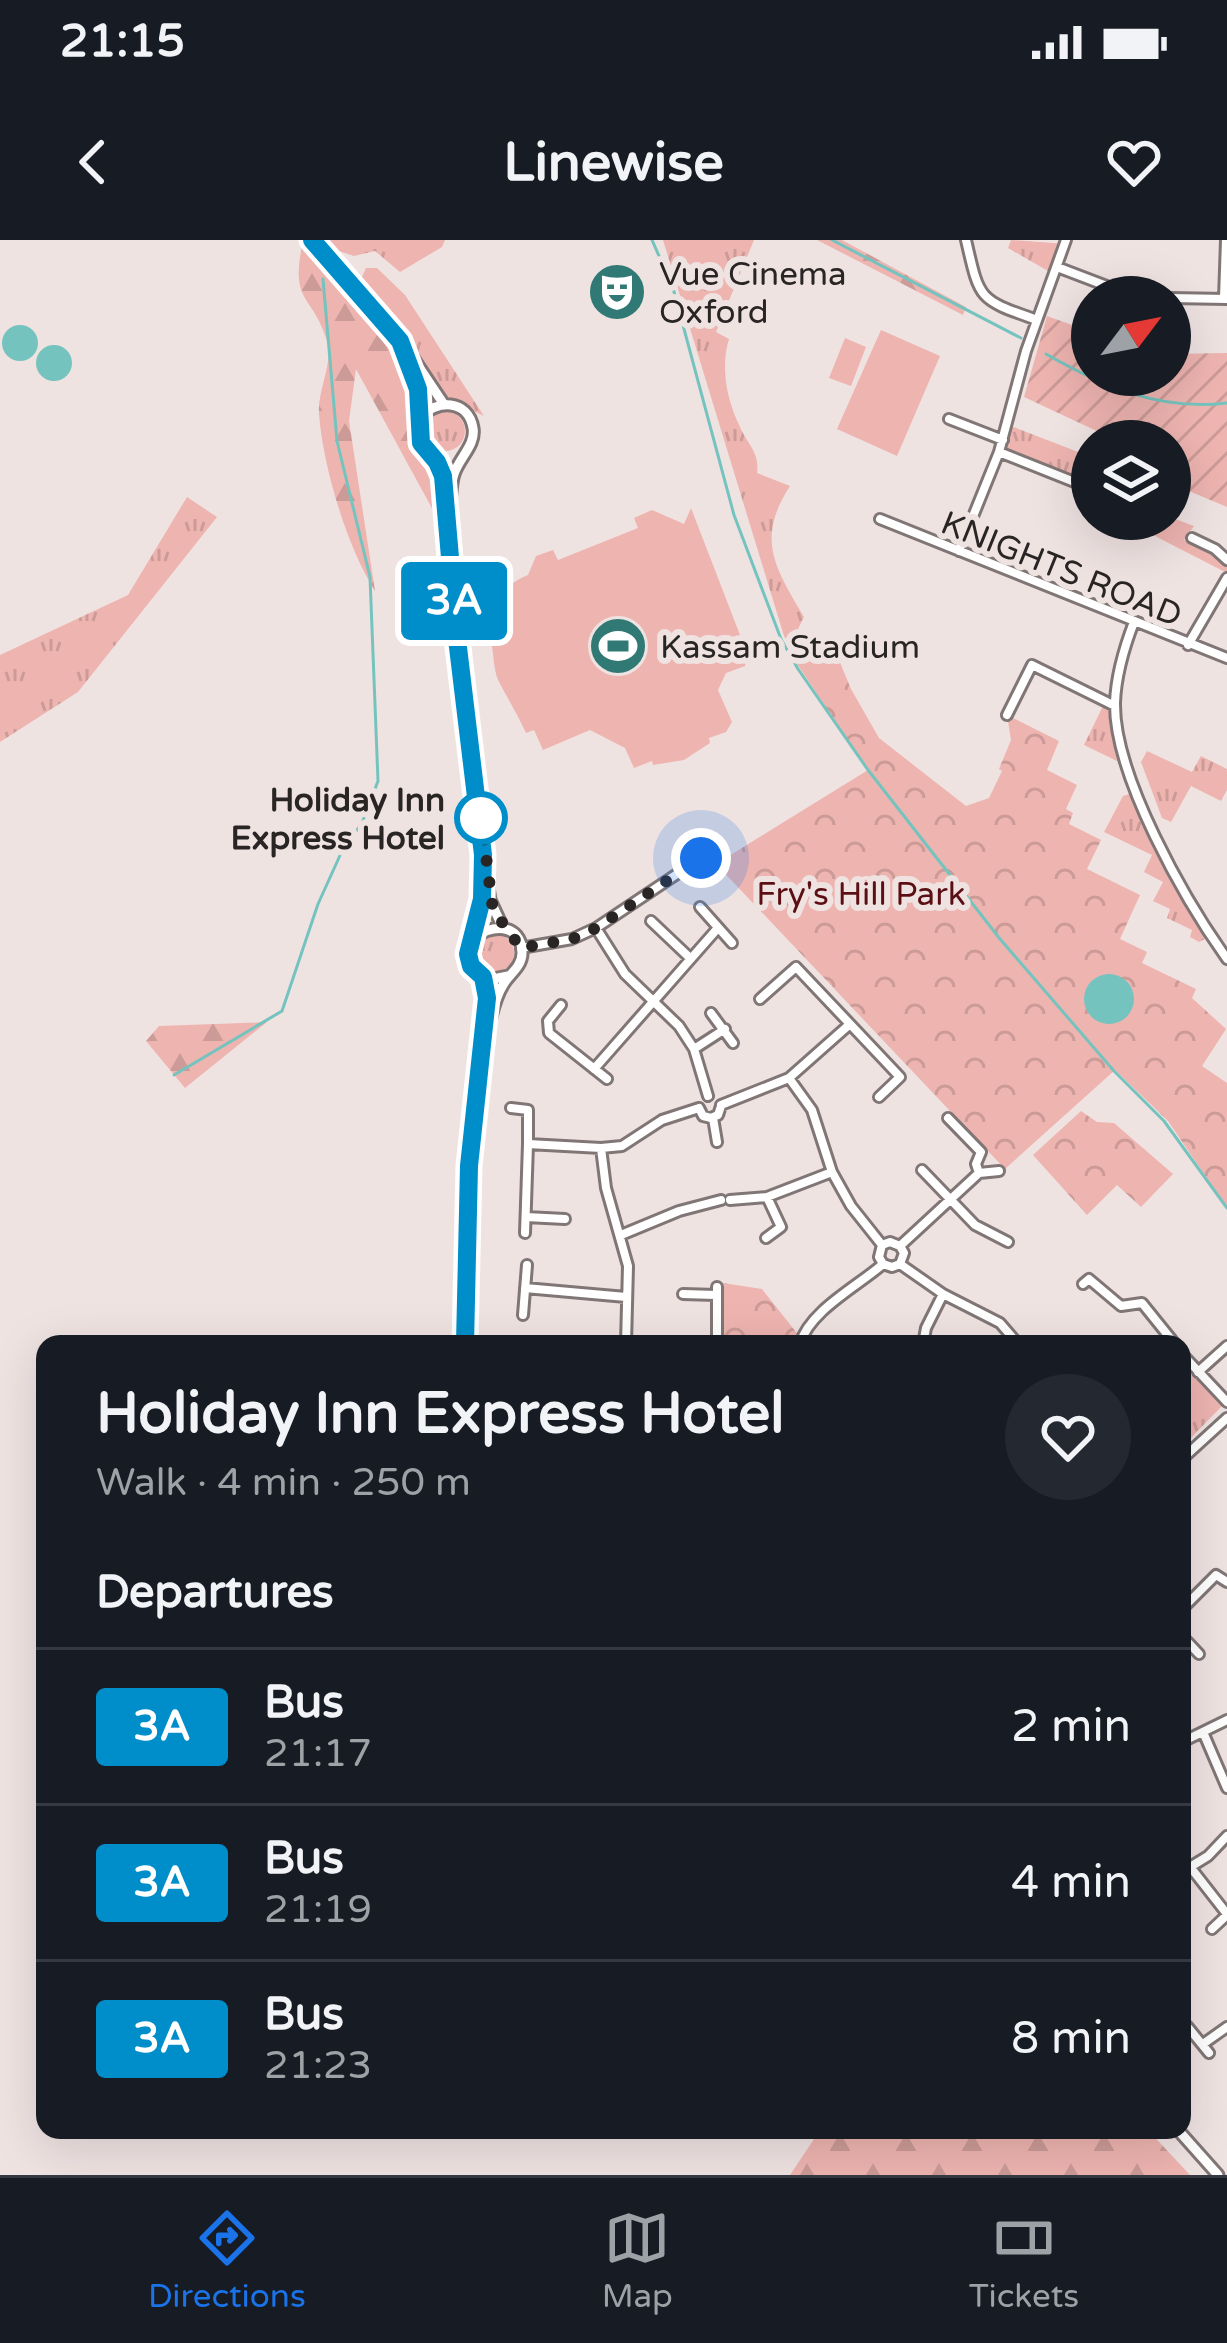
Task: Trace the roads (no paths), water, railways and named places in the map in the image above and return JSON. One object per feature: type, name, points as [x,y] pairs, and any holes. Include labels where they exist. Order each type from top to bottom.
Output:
[{"type":"street","points":[[313,240],[400,341],[442,403]]},
{"type":"street","points":[[966,240],[978,289],[989,302],[1037,320]]},
{"type":"street","points":[[959,551],[999,452],[1066,240]]},
{"type":"street","points":[[1191,298],[1226,299],[1226,240]]},
{"type":"street","points":[[1057,267],[1081,276]]},
{"type":"street","points":[[400,341],[418,389],[421,443],[443,476],[483,855],[490,900],[503,928]]},
{"type":"street","points":[[420,418],[442,403],[459,408],[470,421],[472,440],[454,475],[448,521]]},
{"type":"street","points":[[949,419],[1003,440]]},
{"type":"street","points":[[432,456],[447,459],[464,452]]},
{"type":"street","points":[[999,452],[1071,481]]},
{"type":"street","name":"KNIGHTS ROAD","points":[[880,519],[1227,658]]},
{"type":"street","points":[[1192,538],[1227,560]]},
{"type":"street","points":[[1188,645],[1227,578]]},
{"type":"street","points":[[1134,622],[1121,654],[1115,706],[1132,776],[1191,904],[1227,959]]},
{"type":"street","points":[[1006,715],[1032,665],[1115,706]]},
{"type":"street","points":[[521,948],[572,939],[596,928],[710,852]]},
{"type":"street","points":[[465,1335],[466,1222],[487,998],[483,977],[469,960],[482,899],[483,855]]},
{"type":"street","points":[[700,907],[732,943]]},
{"type":"street","points":[[650,920],[690,958]]},
{"type":"street","points":[[472,939],[489,927],[503,928],[514,934],[521,948],[519,965],[500,989],[482,1050]]},
{"type":"street","points":[[596,928],[625,974],[679,1025],[694,1049],[708,1096],[721,1106]]},
{"type":"street","points":[[594,1069],[717,929]]},
{"type":"street","points":[[760,999],[796,967],[900,1077],[879,1096]]},
{"type":"street","points":[[483,977],[508,976]]},
{"type":"street","points":[[561,1005],[548,1021],[549,1033],[607,1079]]},
{"type":"street","points":[[711,1013],[733,1043]]},
{"type":"street","points":[[717,1142],[713,1118],[721,1106],[789,1078],[850,1024]]},
{"type":"street","points":[[694,1049],[724,1029]]},
{"type":"street","points":[[789,1078],[812,1110],[832,1172],[850,1206],[882,1246]]},
{"type":"street","points":[[708,1096],[699,1108],[703,1116],[713,1118]]},
{"type":"street","points":[[512,1108],[528,1110],[525,1234]]},
{"type":"street","points":[[528,1144],[622,1146],[662,1120],[699,1108]]},
{"type":"street","points":[[948,1118],[981,1152],[976,1164],[979,1173]]},
{"type":"street","points":[[601,1148],[606,1188],[628,1265],[626,1335]]},
{"type":"street","points":[[922,1170],[975,1225],[1008,1242]]},
{"type":"street","points":[[900,1246],[979,1173],[999,1171]]},
{"type":"street","points":[[621,1235],[679,1211],[767,1197],[832,1172]]},
{"type":"street","points":[[766,1238],[781,1227],[767,1197]]},
{"type":"street","points":[[526,1217],[566,1219]]},
{"type":"street","points":[[890,1242],[900,1246],[904,1253],[900,1264],[883,1264],[879,1257],[882,1246],[890,1242]]},
{"type":"street","points":[[802,1335],[824,1310],[883,1264]]},
{"type":"street","points":[[900,1264],[1000,1323],[1010,1335]]},
{"type":"street","points":[[524,1315],[527,1265]]},
{"type":"street","points":[[1083,1284],[1090,1279],[1120,1306],[1142,1303],[1168,1335]]},
{"type":"street","points":[[526,1288],[626,1297]]},
{"type":"street","points":[[683,1294],[716,1291],[717,1335]]},
{"type":"street","points":[[925,1335],[944,1294]]},
{"type":"street","points":[[1198,1372],[1227,1346]]},
{"type":"street","points":[[1191,1364],[1227,1402]]},
{"type":"street","points":[[1191,1451],[1227,1418]]},
{"type":"street","points":[[1191,1601],[1216,1575],[1227,1582]]},
{"type":"street","points":[[1191,1646],[1199,1654]]},
{"type":"street","points":[[1191,1738],[1227,1720]]},
{"type":"street","points":[[1203,1732],[1227,1788]]},
{"type":"street","points":[[1191,1866],[1227,1836]]},
{"type":"street","points":[[1191,1875],[1227,1914],[1212,1929]]},
{"type":"street","points":[[1191,2031],[1206,2049],[1227,2027]]},
{"type":"street","points":[[1186,2139],[1218,2175]]},
{"type":"water","points":[[20,325],[33,330],[38,343],[33,356],[20,361],[7,356],[2,343],[7,330]]},
{"type":"water","points":[[54,345],[67,350],[72,363],[67,376],[54,381],[41,376],[36,363],[41,350]]},
{"type":"water","points":[[1109,974],[1127,981],[1134,999],[1127,1017],[1109,1024],[1091,1017],[1084,999],[1091,981]]},
{"type":"waterway","points":[[652,240],[673,288],[734,515],[781,639],[798,669],[868,770],[1000,939],[1114,1071],[1164,1121],[1227,1208]]},
{"type":"waterway","points":[[832,240],[1021,338]]},
{"type":"waterway","points":[[174,1075],[282,1011],[318,904],[342,851],[362,823],[378,781],[370,577],[337,441],[323,279]]},
{"type":"waterway","points":[[1046,354],[1089,377],[1155,400],[1227,403]]},
{"type":"place","name":"Vue Cinema Oxford","points":[[617,292]]},
{"type":"place","name":"Kassam Stadium","points":[[618,646]]},
{"type":"place","name":"Holiday Inn Express Hotel","points":[[481,818]]},
{"type":"park label","name":"Fry's Hill Park","points":[[861,893]]}]
